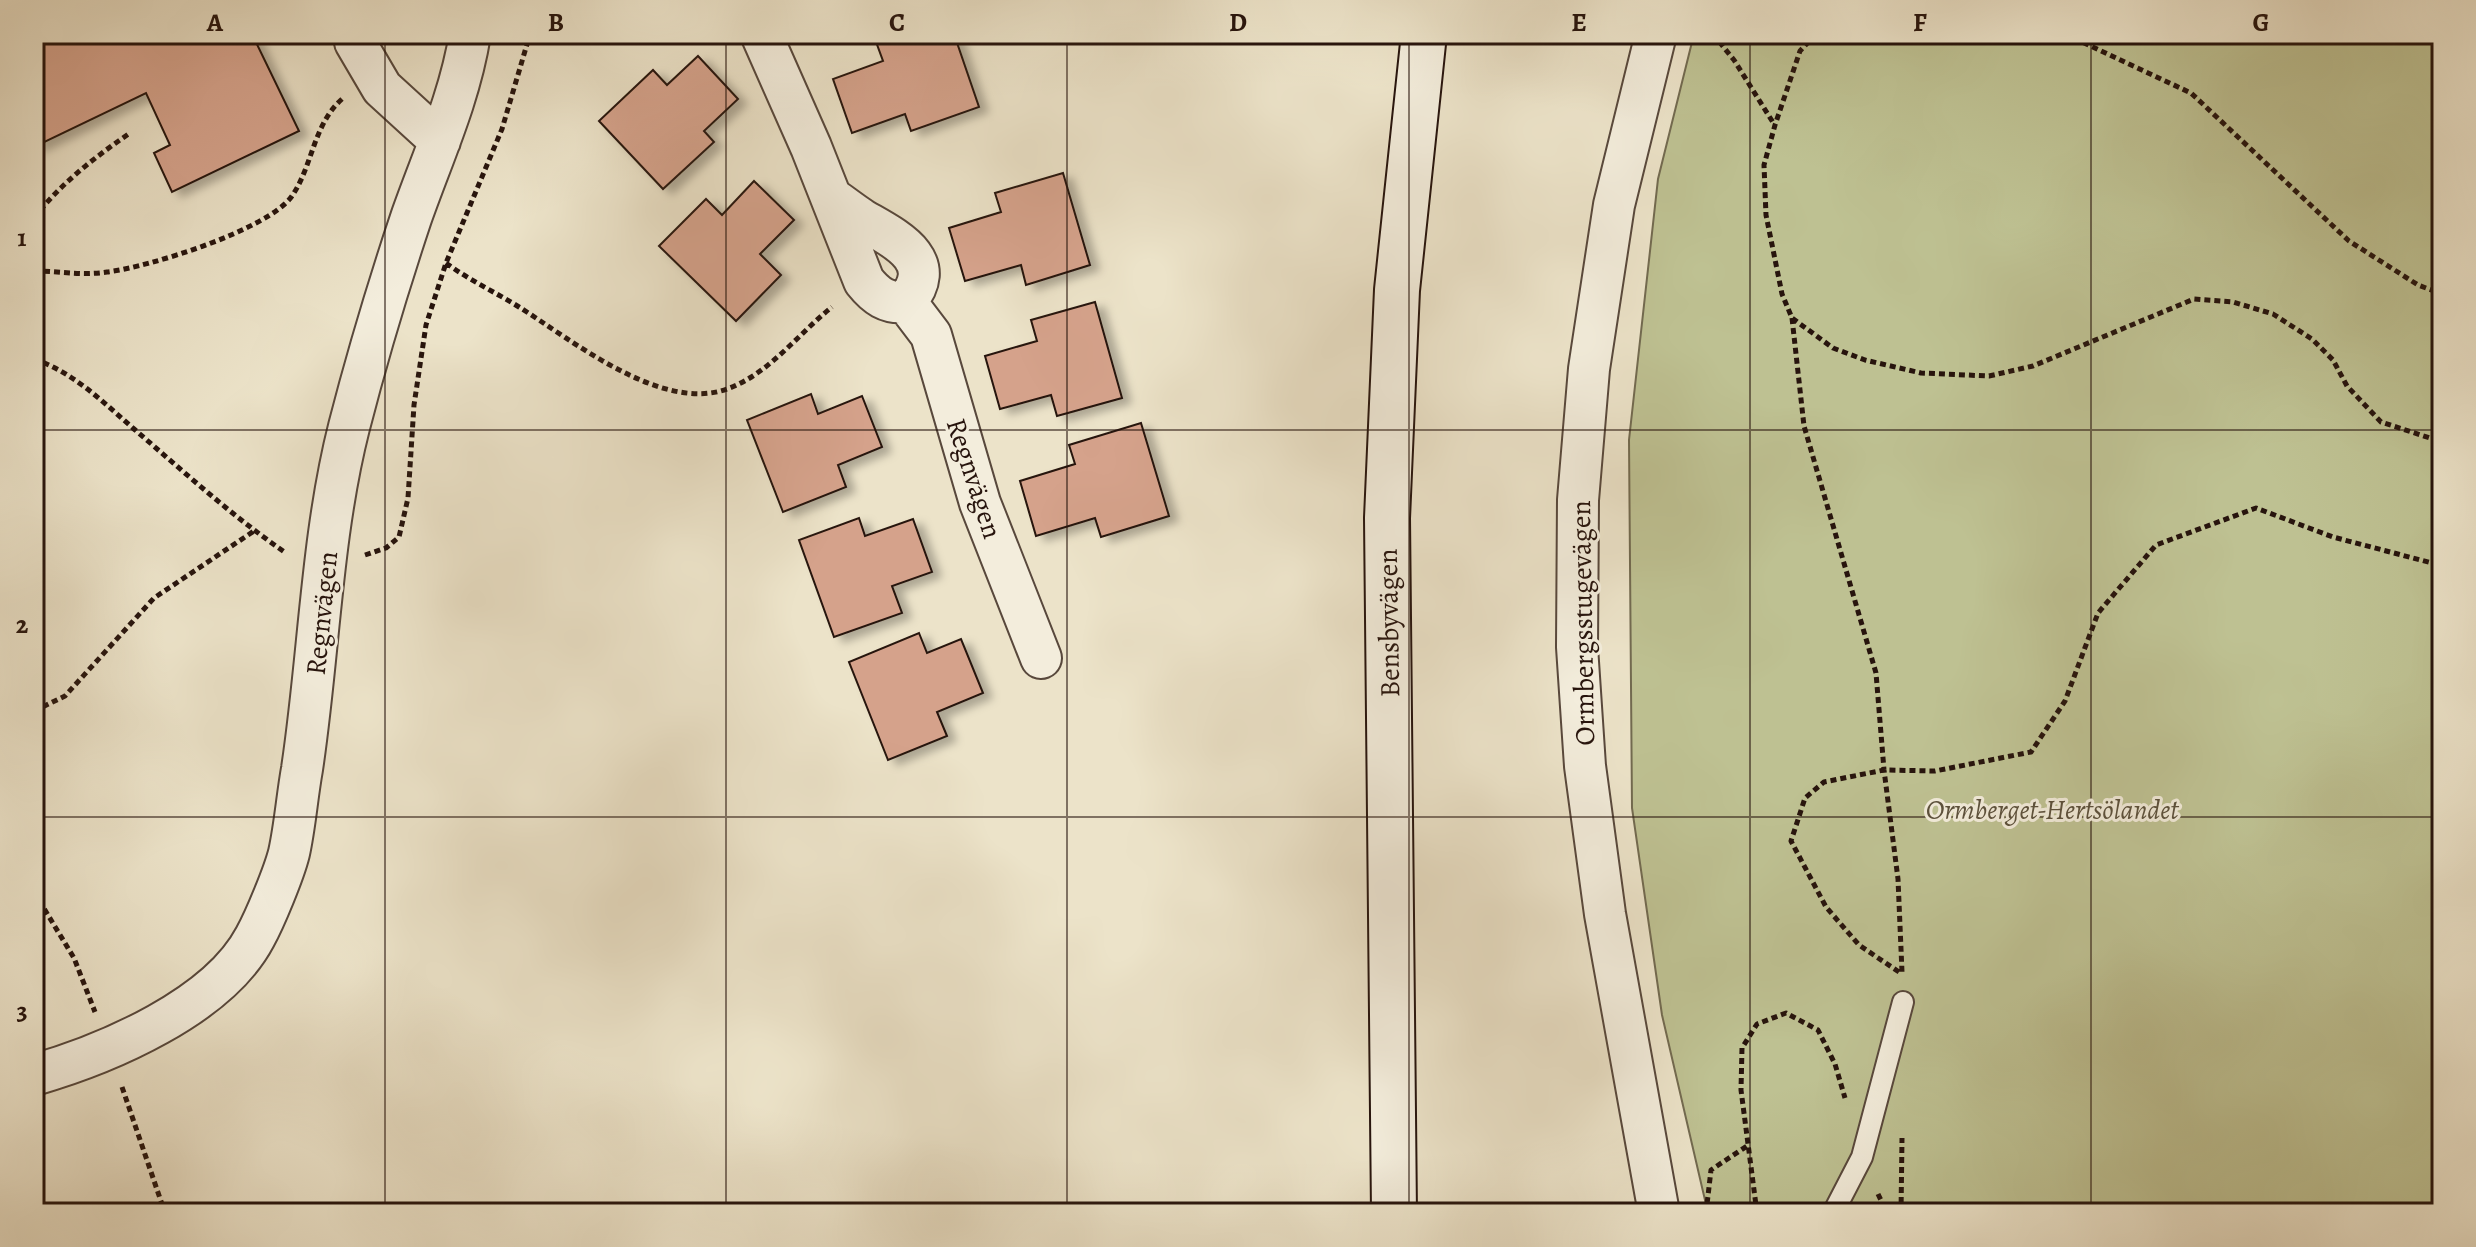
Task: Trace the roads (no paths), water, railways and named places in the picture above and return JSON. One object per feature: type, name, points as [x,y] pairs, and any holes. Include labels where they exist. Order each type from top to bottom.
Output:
[{"type":"main road","name":"Bensbyvägen","points":[[1394,1213],[1387,518],[1397,290],[1424,34]]},
{"type":"street","name":"Regnvägen","points":[[34,1075],[143,1033],[217,986],[255,939],[289,855],[312,702],[326,558],[348,430],[381,312],[467,56],[470,34]]},
{"type":"street","points":[[761,34],[832,198],[864,281],[886,301],[906,302],[915,292],[918,280],[917,264],[911,252],[897,238],[832,198]]},
{"type":"street","name":"Ormbergsstugevägen","points":[[1656,34],[1614,205],[1589,369],[1578,500],[1577,647],[1585,766],[1605,914],[1659,1213]]},
{"type":"street","points":[[359,45],[382,88],[440,141]]},
{"type":"street","name":"Regnvägen","points":[[906,302],[931,335],[980,503],[1041,658]]},
{"type":"lane","points":[[1833,1213],[1862,1157],[1903,1002]]},
{"type":"park label","name":"Ormberget-Hertsölandet","points":[[2052,809]]}]
